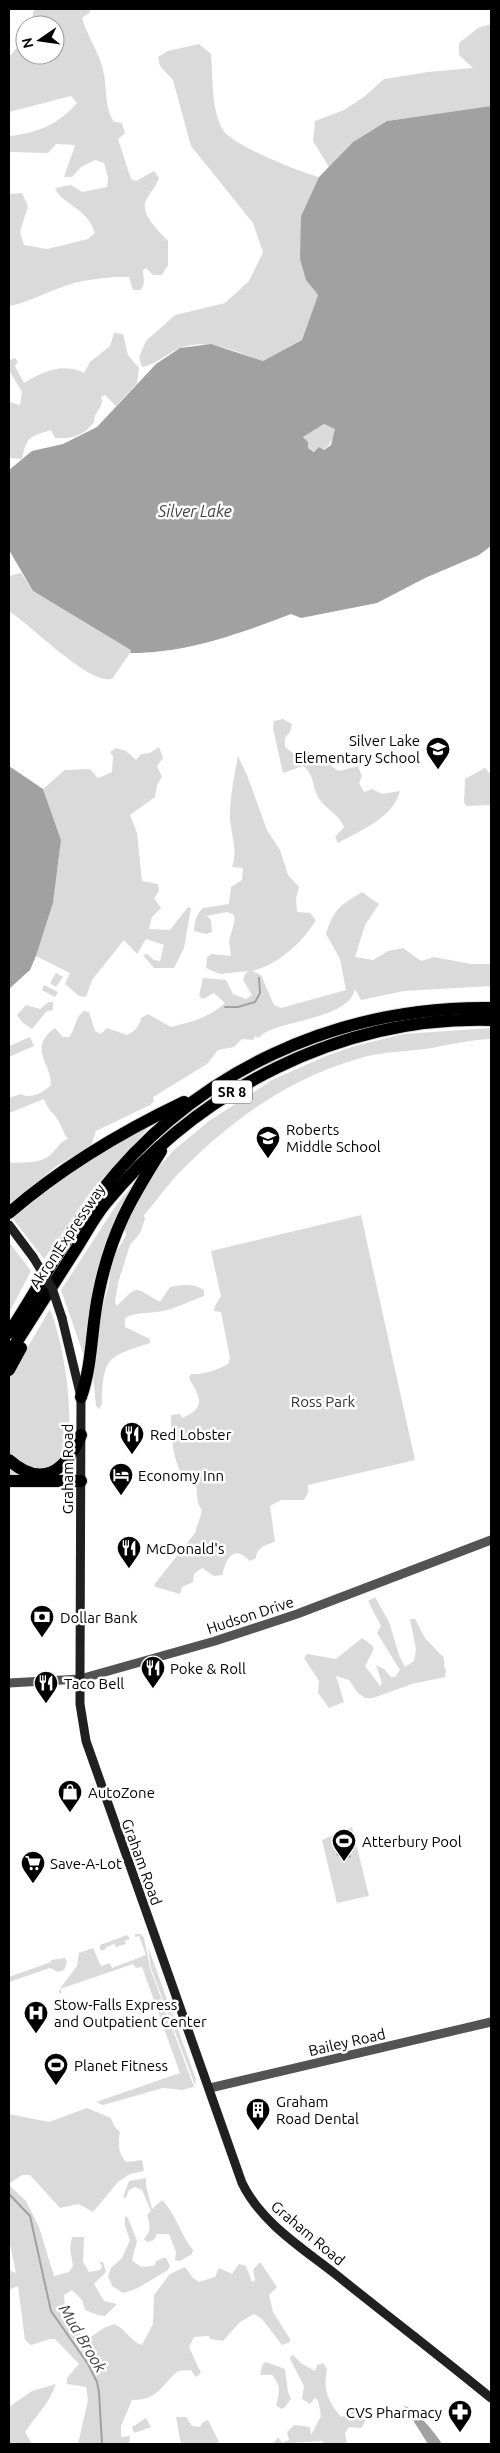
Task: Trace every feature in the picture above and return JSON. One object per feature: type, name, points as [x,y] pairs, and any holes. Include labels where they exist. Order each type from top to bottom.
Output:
[{"type":"highway","name":"Akron Expressway","points":[[9,1333],[71,1234],[100,1193],[148,1141],[180,1111],[208,1090],[243,1069],[314,1035],[405,1014],[450,1009],[491,1008]]},
{"type":"highway","name":"Akron Expressway","points":[[9,1354],[103,1206],[138,1166],[198,1115],[231,1093],[280,1066],[344,1040],[421,1023],[491,1020]]},
{"type":"highway","points":[[9,1213],[40,1186],[74,1162],[159,1114],[208,1090]]},
{"type":"highway","points":[[81,1397],[87,1381],[98,1292],[119,1221],[162,1150],[198,1115]]},
{"type":"highway","points":[[9,1370],[43,1312],[50,1290]]},
{"type":"highway","points":[[9,1460],[31,1474],[41,1475],[54,1472],[67,1461],[81,1435]]},
{"type":"highway","points":[[9,1481],[81,1481]]},
{"type":"main road","name":"Graham Road","points":[[9,1224],[33,1256],[52,1288],[62,1318],[81,1397],[80,1704],[86,1741],[242,2183],[263,2214],[364,2299],[491,2398]]},
{"type":"street","name":"Hudson Drive","points":[[9,1683],[80,1679],[273,1623],[491,1540]]},
{"type":"street","name":"Bailey Road","points":[[210,2088],[491,2022]]},
{"type":"green space","points":[[34,9],[90,9],[90,12],[82,18],[102,66],[108,109],[114,122],[122,123],[125,133],[118,139],[131,179],[136,181],[154,171],[159,178],[146,200],[145,208],[152,223],[168,241],[168,265],[162,275],[153,275],[146,268],[143,270],[144,283],[141,290],[133,290],[129,277],[116,277],[71,284],[25,302],[9,306],[9,194],[22,193],[28,206],[20,232],[24,245],[47,249],[88,239],[95,233],[86,217],[63,199],[55,188],[71,185],[82,192],[107,187],[108,177],[104,163],[95,160],[81,167],[72,177],[64,177],[75,145],[56,144],[48,153],[9,152],[9,136],[29,133],[46,127],[70,111],[77,103],[71,96],[9,112],[9,57],[15,50],[15,65],[65,65],[65,15],[33,15]]},
{"type":"green space","points":[[491,24],[491,106],[387,121],[353,142],[329,167],[313,141],[315,121],[344,110],[364,97],[384,79],[428,72],[473,68],[459,55],[459,43],[478,28]]},
{"type":"green space","points":[[199,44],[211,54],[214,103],[223,130],[239,143],[253,150],[283,164],[319,177],[301,216],[306,280],[318,295],[302,340],[263,361],[222,347],[201,344],[180,348],[142,367],[139,357],[146,341],[175,315],[225,303],[249,281],[263,252],[253,223],[191,146],[173,80],[160,66],[158,57],[168,51]]},
{"type":"green space","points":[[114,333],[123,334],[128,355],[139,368],[137,383],[116,406],[105,395],[101,397],[102,401],[94,422],[86,431],[77,436],[61,438],[55,438],[51,430],[38,434],[30,438],[22,459],[9,458],[9,402],[20,405],[22,392],[9,370],[9,357],[10,360],[15,358],[18,362],[15,366],[24,383],[45,372],[61,368],[84,373],[90,362],[110,346]]},
{"type":"green space","points":[[324,424],[336,429],[330,444],[319,451],[308,448],[308,442],[303,437]]},
{"type":"green space","points":[[21,573],[33,591],[132,650],[112,679],[102,678],[75,663],[9,611],[9,576]]},
{"type":"green space","points":[[283,719],[292,724],[290,732],[285,738],[285,747],[294,754],[301,752],[312,753],[339,771],[358,766],[362,776],[359,783],[364,792],[372,789],[382,794],[400,791],[391,809],[366,828],[338,843],[335,837],[344,827],[342,822],[318,797],[307,769],[303,766],[283,773],[273,728],[274,721]]},
{"type":"green space","points":[[159,747],[163,758],[157,766],[162,777],[157,785],[155,797],[130,815],[137,833],[142,881],[158,884],[159,891],[154,898],[161,908],[152,917],[149,929],[170,930],[188,907],[191,908],[184,948],[174,968],[154,968],[143,955],[147,954],[154,960],[160,961],[164,945],[146,939],[137,954],[124,940],[92,980],[86,997],[79,996],[65,984],[70,973],[36,956],[53,903],[61,840],[43,789],[65,770],[90,769],[98,778],[112,772],[113,756],[110,752],[116,748],[126,751],[136,760],[141,754],[150,753]]},
{"type":"green space","points":[[238,756],[267,830],[280,850],[288,875],[299,887],[296,899],[297,912],[310,913],[316,920],[289,952],[271,964],[252,971],[261,975],[274,1005],[281,1008],[346,990],[340,959],[326,934],[332,918],[339,908],[362,892],[379,904],[365,925],[355,957],[373,960],[388,951],[403,948],[421,961],[434,957],[471,964],[491,964],[491,986],[404,991],[361,1000],[355,989],[350,1000],[339,1008],[325,1014],[278,1027],[266,1032],[259,1038],[255,1036],[253,1040],[242,1039],[234,1047],[218,1050],[207,1064],[153,1097],[154,1101],[150,1105],[96,1131],[91,1146],[58,1165],[9,1204],[9,1161],[12,1163],[44,1159],[68,1139],[44,1099],[9,1113],[9,1098],[21,1094],[33,1096],[51,1085],[41,1049],[47,1035],[55,1028],[63,1037],[69,1037],[78,1017],[84,1011],[89,1012],[95,1031],[101,1034],[107,1028],[127,1035],[136,1028],[141,1018],[148,1014],[171,1027],[193,1021],[212,1013],[225,1003],[214,993],[203,999],[199,996],[203,978],[226,980],[233,994],[246,999],[252,995],[243,980],[245,974],[249,971],[220,974],[206,968],[207,957],[212,954],[231,956],[229,941],[235,919],[233,914],[227,912],[207,916],[211,920],[212,932],[206,934],[194,931],[198,913],[203,908],[229,904],[231,887],[242,880],[243,868],[232,867],[234,849],[230,818],[231,795]]},
{"type":"green space","points":[[485,768],[491,775],[491,805],[467,806],[464,803],[465,779]]},
{"type":"green space","points":[[56,973],[63,977],[56,987],[50,983]]},
{"type":"green space","points":[[44,985],[58,992],[55,997],[42,990]]},
{"type":"green space","points":[[49,1002],[53,1002],[53,1010],[46,1012],[32,1029],[22,1022],[17,1015],[26,1005],[40,1009]]},
{"type":"green space","points":[[491,1028],[491,1039],[366,1056],[309,1077],[286,1089],[244,1116],[224,1131],[186,1166],[144,1215],[145,1219],[140,1233],[130,1245],[118,1283],[115,1302],[117,1306],[129,1294],[137,1290],[160,1302],[170,1287],[183,1285],[191,1285],[204,1290],[204,1296],[167,1310],[135,1314],[125,1318],[125,1327],[150,1339],[150,1343],[116,1356],[110,1361],[104,1377],[102,1404],[99,1409],[96,1406],[93,1373],[98,1324],[109,1284],[112,1260],[126,1235],[124,1223],[138,1191],[173,1151],[209,1121],[272,1080],[326,1056],[355,1046],[403,1034]]},
{"type":"green space","points":[[30,1037],[34,1046],[9,1057],[9,1046]]},
{"type":"green space","points":[[152,1124],[91,1191],[44,1259],[13,1219],[64,1178]]},
{"type":"green space","points":[[137,1180],[86,1352],[83,1353],[61,1290],[117,1204]]},
{"type":"green space","name":"Ross Park","points":[[361,1215],[415,1460],[308,1485],[308,1493],[304,1500],[281,1500],[270,1506],[275,1541],[260,1549],[256,1558],[250,1561],[244,1556],[235,1553],[226,1563],[222,1575],[214,1576],[202,1568],[194,1574],[193,1582],[182,1587],[180,1594],[156,1587],[154,1585],[195,1533],[202,1511],[198,1503],[195,1476],[182,1475],[176,1461],[171,1415],[180,1414],[182,1418],[196,1410],[199,1400],[189,1378],[191,1374],[205,1373],[219,1368],[228,1364],[230,1358],[221,1312],[214,1311],[221,1296],[211,1251]]},
{"type":"green space","points":[[9,1242],[31,1271],[9,1313]]},
{"type":"green space","points":[[50,1309],[60,1342],[67,1384],[69,1406],[68,1445],[64,1460],[37,1473],[9,1456],[9,1379]]},
{"type":"green space","points":[[73,1461],[73,1477],[9,1478],[9,1464],[24,1474]]},
{"type":"green space","points":[[375,1597],[389,1622],[399,1655],[405,1667],[414,1661],[416,1649],[410,1619],[415,1619],[425,1638],[444,1658],[445,1677],[412,1684],[373,1698],[365,1698],[358,1693],[349,1680],[336,1676],[344,1702],[329,1708],[318,1693],[319,1681],[304,1658],[307,1654],[336,1659],[362,1638],[373,1646],[373,1651],[365,1666],[380,1686],[382,1683],[376,1665],[384,1669],[391,1677],[395,1677],[400,1670],[377,1633],[381,1626],[368,1601]]},
{"type":"green space","name":"Atterbury Pool","points":[[352,1827],[369,1896],[337,1903],[322,1840]]},
{"type":"green space","points":[[135,1934],[141,1934],[144,1938],[150,1968],[194,2087],[182,2090],[163,2088],[103,2105],[96,2102],[180,2073],[142,1967],[136,1968],[133,1964],[60,1989],[62,1993],[59,1993],[59,1990],[77,1966],[79,1953],[93,1948],[101,1966],[110,1963],[112,1968],[146,1955],[139,1936],[135,1937]]},
{"type":"green space","points":[[127,1935],[130,1939],[125,1941],[126,1944],[116,1947],[114,1944],[105,1948],[105,1950],[100,1950],[100,1945]]},
{"type":"green space","points":[[148,1947],[196,2079],[195,2085],[151,1968]]},
{"type":"green space","points":[[65,1958],[67,1962],[64,1970],[58,1972],[50,1968],[9,1982],[9,1977],[51,1962],[51,1960]]},
{"type":"green space","points":[[87,2108],[111,2118],[114,2126],[120,2132],[119,2148],[123,2159],[126,2162],[142,2160],[144,2171],[130,2174],[118,2182],[93,2212],[79,2204],[60,2208],[30,2175],[22,2175],[9,2184],[9,2114],[49,2122]]},
{"type":"green space","points":[[146,2178],[146,2186],[152,2209],[162,2200],[171,2211],[193,2250],[192,2254],[180,2261],[175,2260],[176,2252],[169,2234],[157,2234],[154,2240],[147,2242],[144,2239],[149,2230],[147,2215],[151,2211],[142,2190],[135,2187],[129,2190],[126,2198],[123,2197],[129,2181]]},
{"type":"green space","points":[[9,2185],[26,2201],[39,2227],[54,2276],[69,2272],[73,2266],[70,2248],[72,2237],[84,2237],[83,2262],[89,2272],[100,2270],[102,2266],[99,2262],[103,2262],[106,2272],[94,2284],[104,2301],[117,2304],[105,2316],[85,2310],[82,2300],[72,2290],[64,2295],[66,2319],[78,2328],[83,2342],[104,2328],[114,2324],[134,2341],[142,2345],[153,2324],[154,2295],[170,2274],[185,2267],[193,2278],[199,2282],[215,2277],[219,2268],[232,2274],[239,2264],[246,2266],[252,2282],[255,2280],[253,2270],[260,2262],[277,2287],[269,2295],[273,2312],[290,2342],[282,2345],[262,2319],[254,2314],[240,2322],[223,2341],[211,2339],[208,2336],[194,2337],[189,2347],[201,2373],[196,2377],[191,2370],[178,2371],[154,2395],[132,2400],[121,2426],[121,2437],[130,2436],[129,2444],[78,2444],[88,2400],[86,2387],[67,2384],[67,2378],[79,2364],[55,2339],[31,2345],[25,2340],[18,2286],[9,2290],[9,2270],[16,2273],[9,2240]]},
{"type":"green space","points":[[125,2216],[128,2218],[137,2241],[132,2260],[138,2265],[145,2267],[155,2265],[156,2261],[166,2258],[170,2266],[168,2270],[136,2289],[123,2293],[112,2286],[108,2276],[111,2268],[122,2258],[130,2240],[125,2226]]},
{"type":"green space","points":[[293,2355],[301,2363],[315,2371],[317,2365],[323,2363],[327,2369],[326,2389],[328,2395],[341,2417],[359,2409],[363,2411],[365,2420],[363,2426],[361,2428],[349,2427],[345,2433],[347,2444],[324,2444],[322,2441],[273,2444],[278,2437],[282,2443],[289,2440],[287,2432],[294,2425],[310,2427],[311,2435],[321,2416],[318,2400],[315,2398],[310,2404],[302,2399],[304,2386],[291,2361],[290,2357]]},
{"type":"green space","points":[[266,2362],[285,2369],[288,2392],[291,2399],[281,2409],[276,2405],[279,2392],[277,2382],[272,2375],[261,2375],[260,2373],[263,2364]]},
{"type":"green space","points":[[56,2384],[46,2403],[25,2432],[32,2444],[9,2444],[9,2407],[32,2391]]},
{"type":"green space","points":[[176,2417],[186,2417],[192,2426],[200,2427],[203,2422],[208,2420],[220,2444],[181,2444]]},
{"type":"green space","points":[[146,2418],[151,2427],[134,2433],[132,2427]]},
{"type":"water","name":"Silver Lake","points":[[491,106],[491,546],[479,555],[425,578],[377,603],[301,618],[291,614],[252,629],[192,646],[172,650],[130,653],[131,650],[33,591],[9,550],[9,470],[32,451],[63,444],[97,427],[156,364],[180,348],[211,344],[263,361],[302,340],[318,295],[306,280],[300,259],[301,216],[319,177],[353,142],[387,121]],"holes":[[[324,424],[335,429],[331,445],[324,450],[319,447],[314,452],[308,448],[308,442],[303,437]]]},
{"type":"water","points":[[9,766],[43,789],[61,840],[53,903],[36,956],[30,970],[9,989]]},
{"type":"water","name":"Atterbury Pool","points":[[348,1846],[351,1857],[344,1859],[343,1855],[337,1856],[336,1849]]},
{"type":"water","points":[[404,2406],[419,2416],[442,2444],[428,2444]]},
{"type":"waterway","points":[[225,1007],[238,1007],[255,1002],[260,993],[259,978]]},
{"type":"waterway","name":"Mud Brook","points":[[9,2194],[30,2216],[51,2311],[88,2364],[97,2382],[102,2444]]},
{"type":"place","name":"Silver Lake Elementary School","points":[[438,770]]},
{"type":"place","name":"Roberts Middle School","points":[[268,1159]]},
{"type":"place","name":"Red Lobster","points":[[132,1455]]},
{"type":"place","name":"Economy Inn","points":[[121,1496]]},
{"type":"place","name":"McDonald's","points":[[129,1569]]},
{"type":"place","name":"Dollar Bank","points":[[42,1638]]},
{"type":"place","name":"Poke & Roll","points":[[153,1689]]},
{"type":"place","name":"Taco Bell","points":[[46,1704]]},
{"type":"place","name":"AutoZone","points":[[70,1813]]},
{"type":"place","name":"Atterbury Pool","points":[[344,1862]]},
{"type":"place","name":"Save-A-Lot","points":[[33,1884]]},
{"type":"place","name":"Stow-Falls Express and Outpatient Center","points":[[36,2034]]},
{"type":"place","name":"Planet Fitness","points":[[56,2086]]},
{"type":"place","name":"Graham Road Dental","points":[[258,2131]]},
{"type":"place","name":"CVS Pharmacy","points":[[460,2433]]}]
